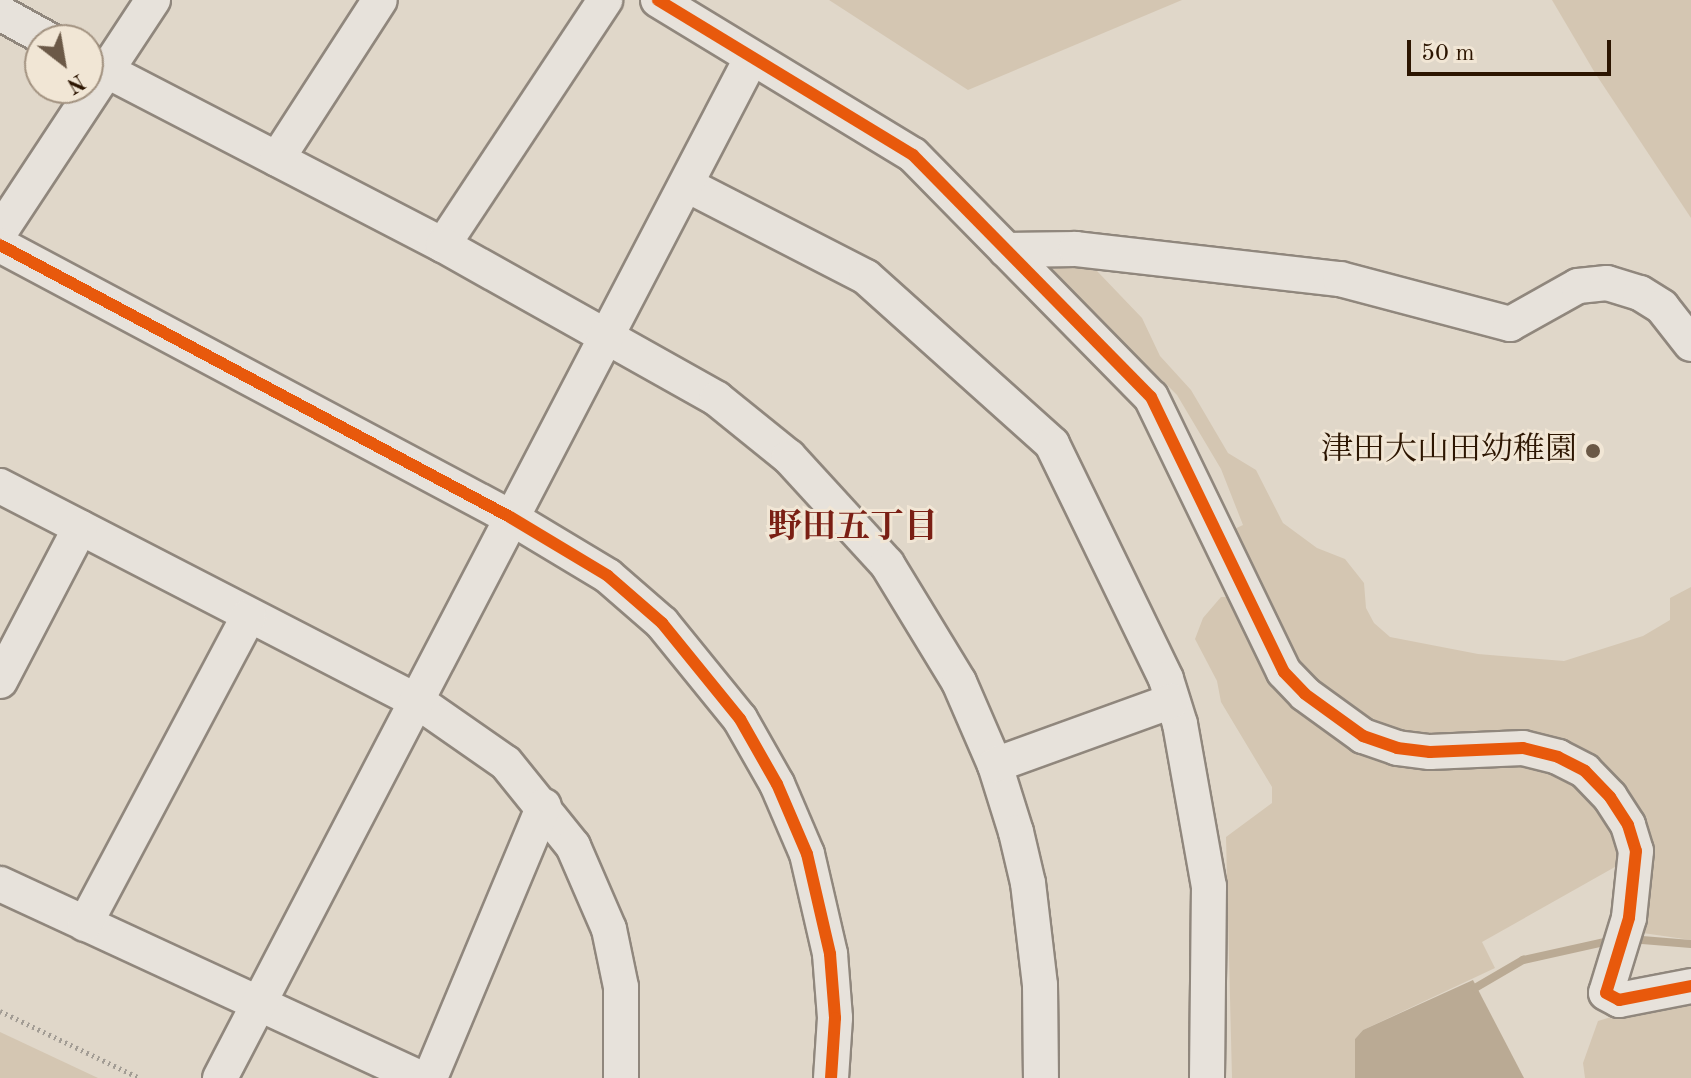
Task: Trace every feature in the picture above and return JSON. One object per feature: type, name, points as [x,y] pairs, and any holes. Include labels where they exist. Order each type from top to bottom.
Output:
[{"type":"street","points":[[104,58],[153,0]]},
{"type":"street","points":[[277,159],[380,0]]},
{"type":"street","points":[[443,245],[605,0]]},
{"type":"street","points":[[658,0],[913,155],[1151,397],[1284,672],[1305,694],[1363,736],[1397,748],[1430,752],[1523,748],[1558,757],[1585,771],[1628,825],[1636,851],[1629,918],[1606,982],[1606,993],[1619,1000],[1691,986]]},
{"type":"street","points":[[0,13],[24,26]]},
{"type":"street","points":[[220,1078],[751,59]]},
{"type":"street","points":[[104,70],[443,245],[683,375],[758,430],[857,527],[939,645],[995,765],[1028,883],[1040,985],[1041,1078]]},
{"type":"street","points":[[0,232],[75,104]]},
{"type":"street","points":[[687,185],[866,277],[1052,444],[1172,701],[1209,886],[1207,1078]]},
{"type":"street","points":[[0,245],[510,517],[608,576],[662,623],[715,685],[761,753],[793,817],[825,921],[835,1018],[831,1078]]},
{"type":"street","points":[[1006,250],[1076,249],[1340,279],[1510,324],[1578,286],[1607,283],[1640,293],[1662,307],[1691,344]]},
{"type":"street","points":[[0,486],[417,701],[506,763],[544,806],[573,846],[609,929],[621,987],[621,1078]]},
{"type":"street","points":[[0,681],[80,528]]},
{"type":"street","points":[[85,924],[249,616]]},
{"type":"street","points":[[995,765],[1172,701]]},
{"type":"street","points":[[430,1078],[544,806]]},
{"type":"street","points":[[0,884],[419,1078]]},
{"type":"path","points":[[0,1011],[140,1078]]},
{"type":"shaded area","points":[[829,0],[1182,0],[968,90]]},
{"type":"shaded area","points":[[1552,0],[1691,0],[1691,218],[1595,73]]},
{"type":"shaded area","points":[[1069,266],[1097,271],[1142,318],[1160,356],[1191,390],[1228,453],[1256,470],[1283,523],[1317,548],[1345,559],[1364,583],[1366,608],[1374,623],[1390,637],[1478,654],[1564,661],[1643,636],[1670,620],[1670,598],[1691,587],[1691,940],[1636,932],[1621,792],[1457,741],[1376,728],[1311,684],[1285,646],[1230,531],[1243,525],[1221,469],[1177,395],[1160,378],[1141,370],[1046,271]]},
{"type":"shaded area","points":[[1221,597],[1234,597],[1327,726],[1538,760],[1584,784],[1618,833],[1622,863],[1482,942],[1495,968],[1363,1030],[1355,1039],[1355,1078],[1232,1078],[1226,837],[1272,803],[1272,787],[1221,702],[1217,681],[1195,639],[1203,618]]},
{"type":"shaded area","points":[[1473,980],[1524,1078],[1355,1078],[1355,1039],[1363,1030]]},
{"type":"shaded area","points":[[1691,993],[1691,1078],[1585,1078],[1583,1063],[1598,1021]]},
{"type":"shaded area","points":[[0,1032],[98,1078],[0,1078]]},
{"type":"waterway","points":[[1630,939],[1691,944]]},
{"type":"waterway","points":[[1475,988],[1523,960],[1613,940]]},
{"type":"cycle path","points":[[658,0],[913,155],[1151,397],[1284,672],[1305,694],[1363,736],[1397,748],[1430,752],[1523,748],[1558,757],[1585,771],[1610,797],[1628,825],[1636,851],[1629,918],[1606,993],[1619,1000],[1691,986]]},
{"type":"cycle path","points":[[0,245],[510,517],[608,576],[662,623],[740,719],[777,784],[807,854],[830,954],[835,1018],[831,1078]]},
{"type":"place","name":"津田大山田幼稚園","points":[[1593,451]]},
{"type":"district","name":"野田五丁目","points":[[853,529]]}]
